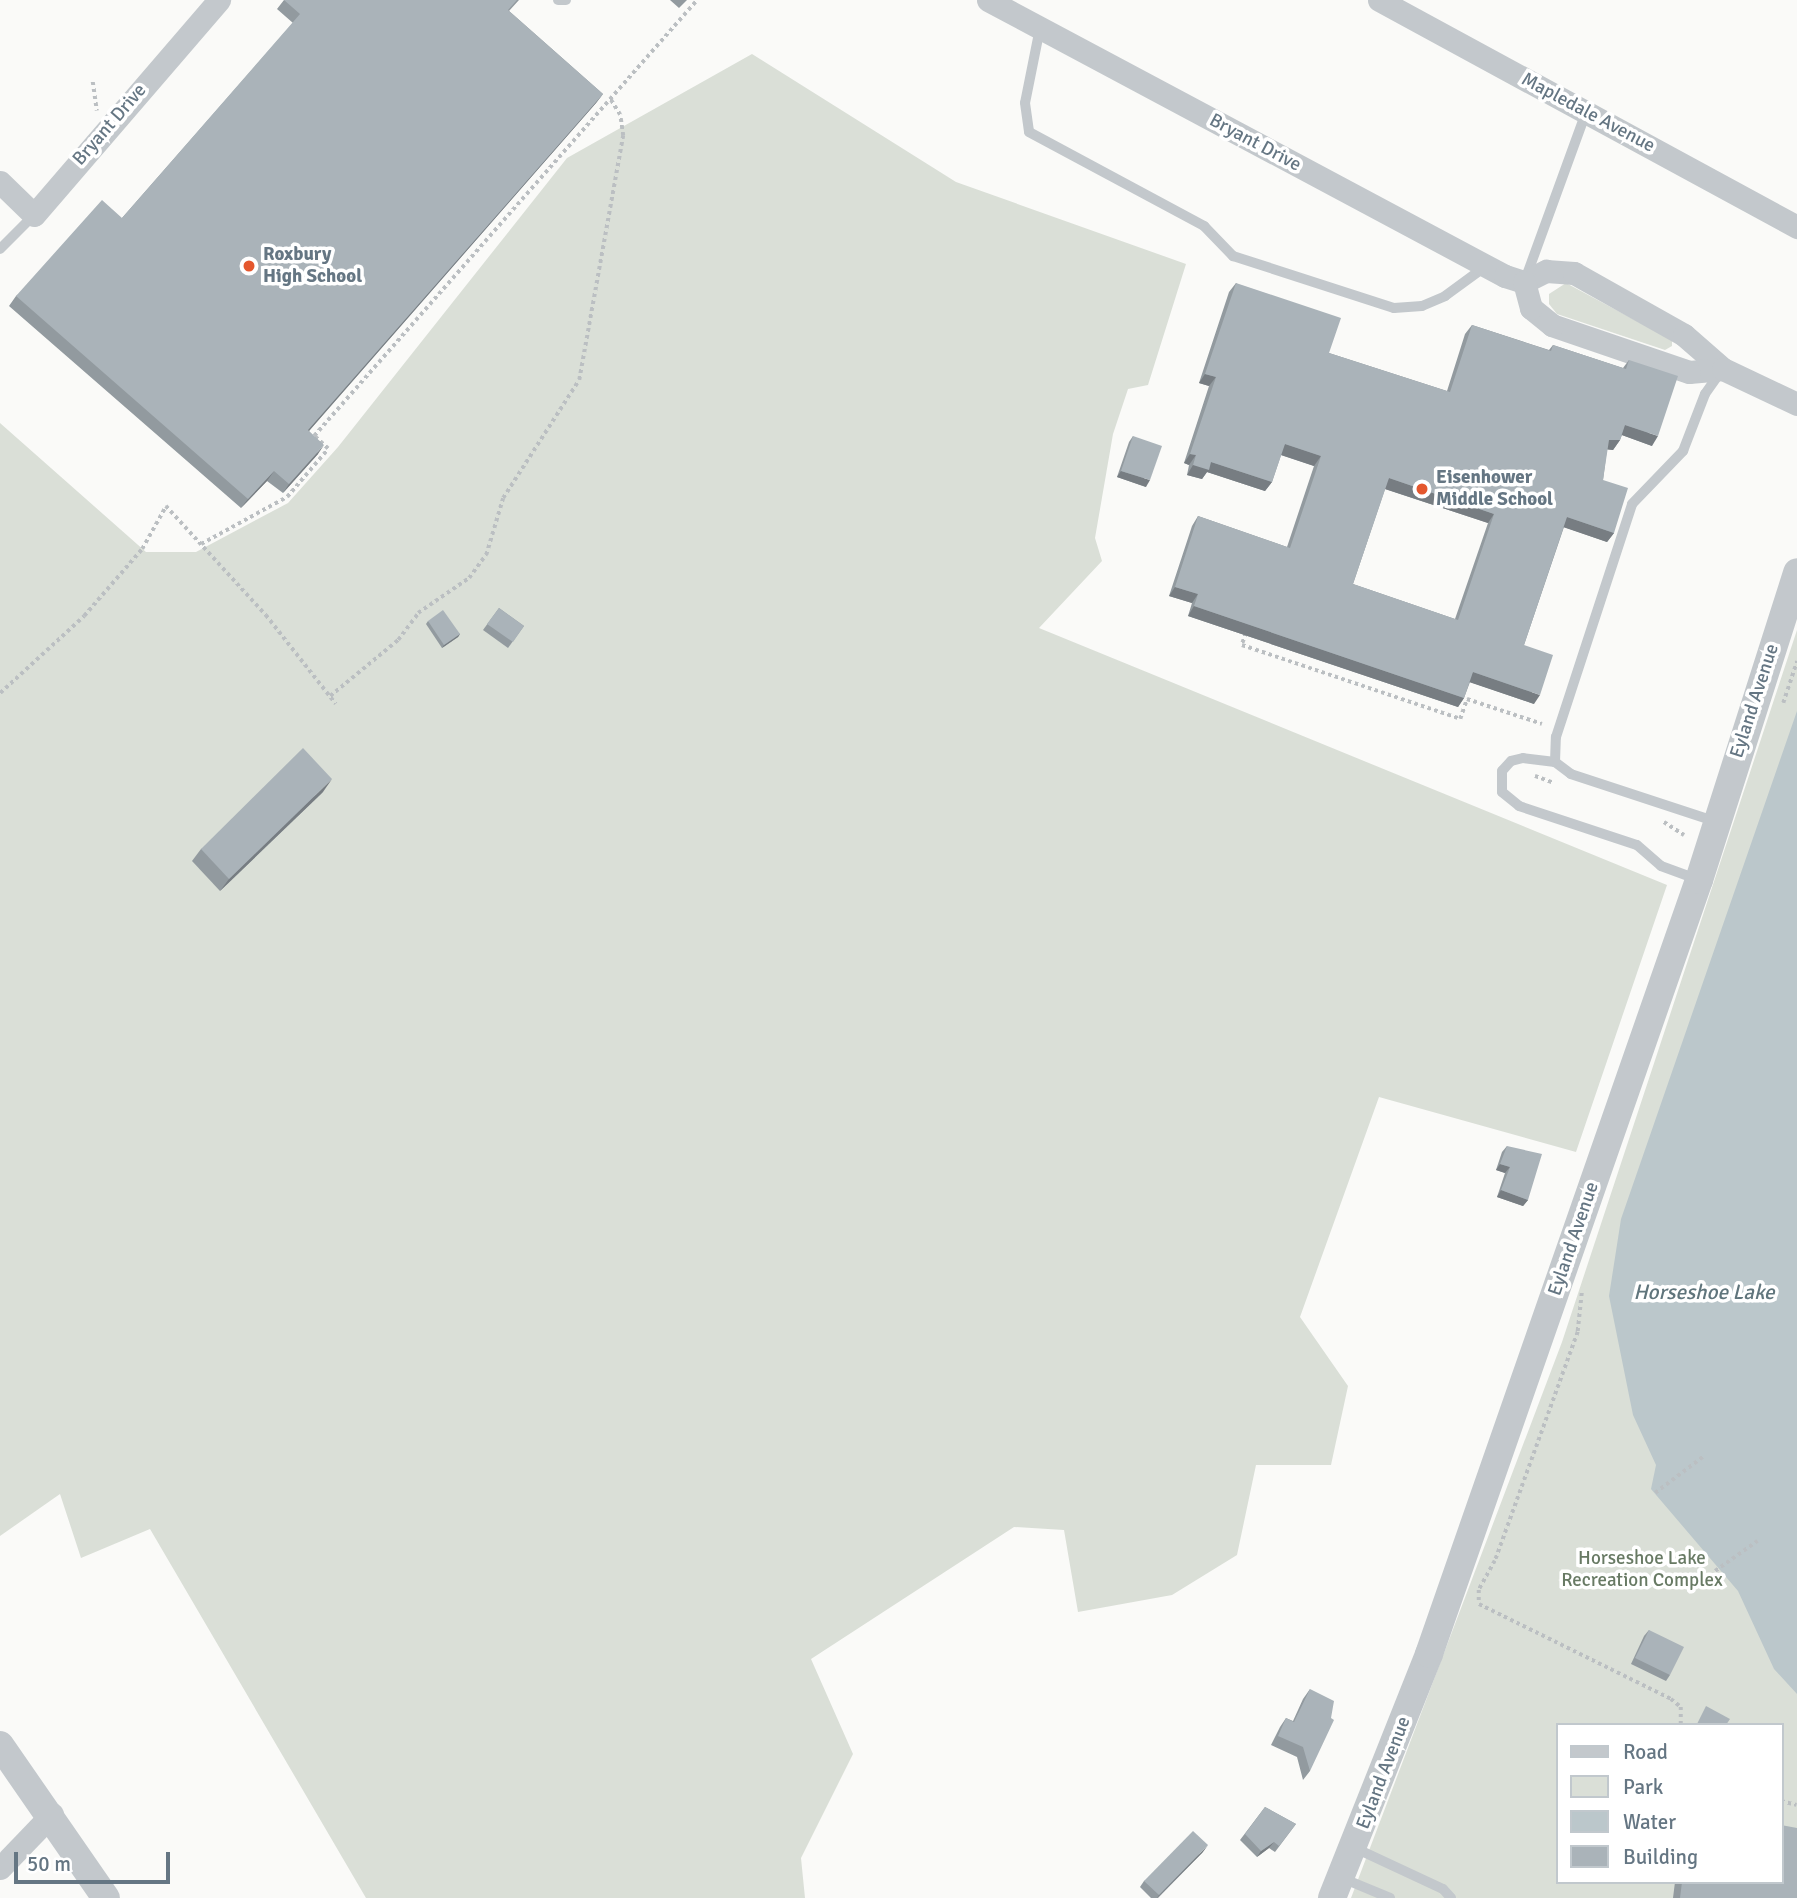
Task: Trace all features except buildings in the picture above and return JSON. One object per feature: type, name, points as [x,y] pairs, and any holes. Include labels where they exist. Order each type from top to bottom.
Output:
[{"type":"street","name":"Bryant Drive","points":[[34,215],[219,0]]},
{"type":"street","name":"Bryant Drive","points":[[988,0],[1486,266],[1524,282]]},
{"type":"street","name":"Mapledale Avenue","points":[[1379,0],[1797,227]]},
{"type":"street","points":[[0,182],[34,215]]},
{"type":"street","points":[[1723,369],[1689,372],[1552,326],[1531,308],[1524,282],[1546,271],[1574,273],[1684,335],[1723,369],[1797,404]]},
{"type":"street","name":"Eyland Avenue","points":[[1337,1888],[1355,1848],[1429,1654],[1699,880],[1797,572]]},
{"type":"street","points":[[0,1745],[52,1814],[106,1898]]},
{"type":"street","points":[[0,1868],[52,1814]]},
{"type":"lane","points":[[558,0],[565,0]]},
{"type":"lane","points":[[1040,28],[1024,103],[1030,132],[1204,226],[1233,256],[1394,308],[1430,303],[1486,266]]},
{"type":"lane","points":[[1524,282],[1586,112]]},
{"type":"lane","points":[[0,249],[34,215]]},
{"type":"lane","points":[[1555,762],[1556,737],[1632,504],[1683,451],[1705,394],[1723,369]]},
{"type":"lane","points":[[1699,880],[1661,866],[1637,845],[1519,806],[1502,792],[1502,771],[1511,761],[1555,762],[1570,774],[1717,822]]},
{"type":"lane","points":[[1355,1848],[1443,1889],[1451,1898]]},
{"type":"lane","points":[[1337,1888],[1390,1898]]},
{"type":"path","points":[[201,544],[287,497],[327,449],[314,436],[697,0]]},
{"type":"path","points":[[93,82],[97,113]]},
{"type":"path","points":[[330,696],[398,640],[418,613],[469,578],[486,555],[503,498],[579,380],[623,136],[620,115],[610,99]]},
{"type":"path","points":[[0,693],[84,616],[142,549],[166,506],[266,615],[336,704]]},
{"type":"path","points":[[1250,624],[1242,645],[1460,719],[1467,699],[1542,724]]},
{"type":"path","points":[[1782,706],[1797,662]]},
{"type":"path","points":[[1586,1280],[1578,1332],[1495,1561],[1477,1597],[1489,1612],[1671,1699],[1681,1707],[1681,1723]]},
{"type":"path","points":[[1655,1493],[1704,1456]]},
{"type":"path","points":[[1715,1571],[1757,1541]]},
{"type":"green space","points":[[752,54],[956,182],[1186,264],[1148,385],[1128,389],[1113,434],[1095,538],[1102,561],[1039,628],[1667,885],[1576,1152],[1379,1097],[1300,1317],[1348,1386],[1331,1465],[1256,1465],[1237,1555],[1172,1595],[1078,1612],[1064,1530],[1014,1527],[811,1659],[853,1754],[801,1858],[805,1898],[366,1898],[150,1529],[81,1558],[60,1494],[0,1536],[0,423],[146,552],[196,552],[288,503],[338,447],[567,158]]},
{"type":"green space","points":[[1566,283],[1672,340],[1672,346],[1665,350],[1557,314],[1549,304],[1549,294]]},
{"type":"green space","name":"Horseshoe Lake Recreation Complex","points":[[1797,630],[1797,1898],[1351,1898],[1562,1342]]},
{"type":"water","name":"Horseshoe Lake","points":[[1797,711],[1797,1694],[1774,1669],[1738,1591],[1651,1489],[1656,1465],[1633,1415],[1609,1296],[1621,1219]]},
{"type":"place","name":"Roxbury High School","points":[[249,266]]},
{"type":"place","name":"Eisenhower Middle School","points":[[1422,489]]}]
